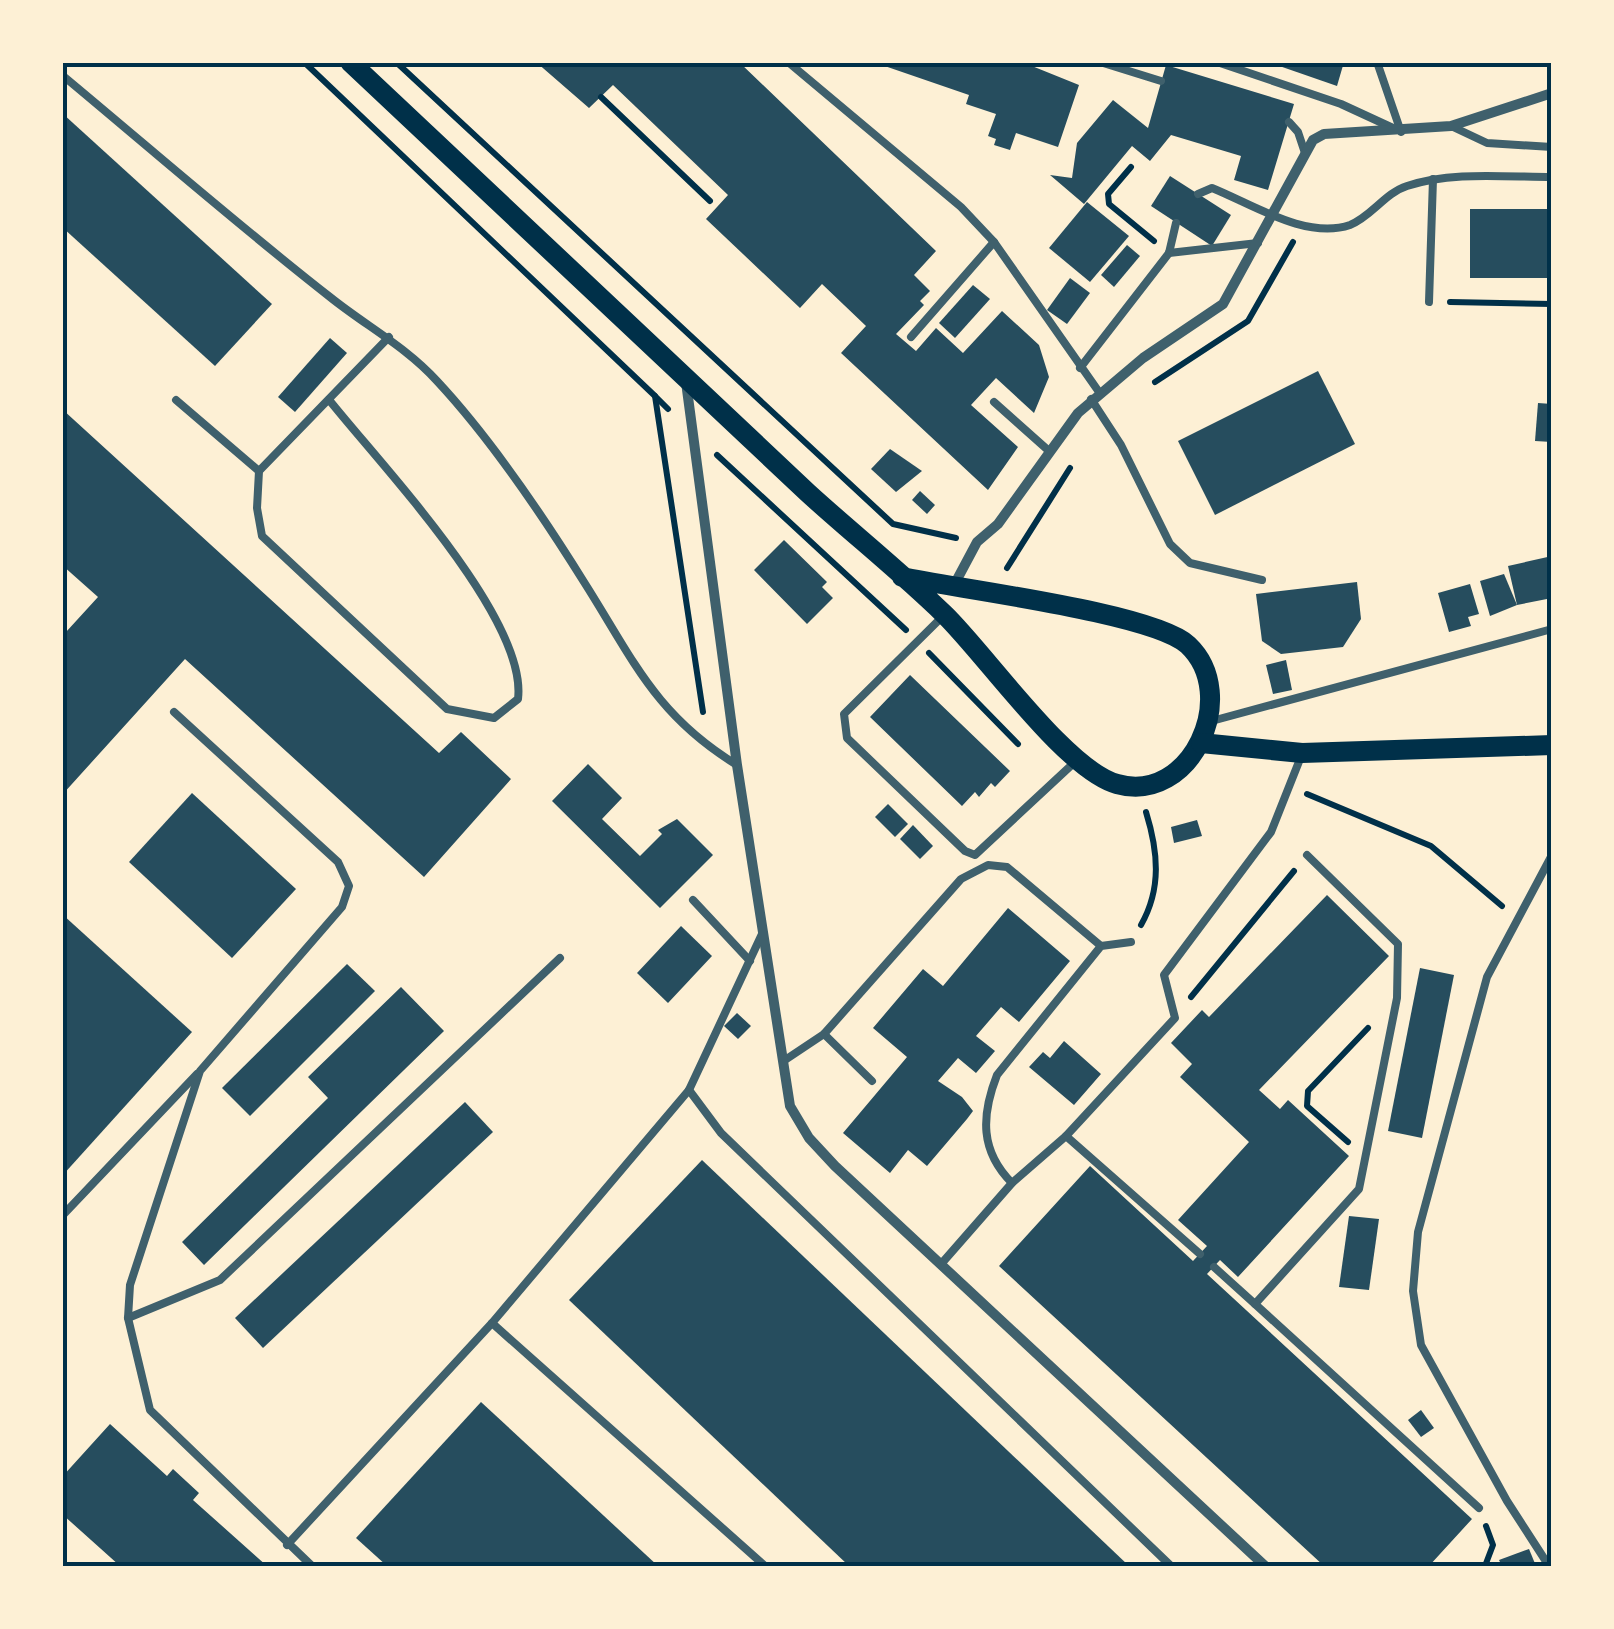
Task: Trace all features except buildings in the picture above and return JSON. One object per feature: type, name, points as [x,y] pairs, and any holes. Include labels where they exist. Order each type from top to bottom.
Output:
[{"type":"main road","points":[[350,62],[686,379],[902,578],[945,615],[1078,760],[1117,784],[1142,786],[1168,778],[1187,762],[1204,733],[1210,701],[1202,663],[1189,646],[1170,633],[1122,618],[902,578]]},
{"type":"main road","points":[[1204,733],[1302,753],[1552,745]]},
{"type":"street","points":[[952,588],[977,542],[998,524],[1095,396],[1223,304],[1313,140],[1324,134],[1452,126],[1552,93]]},
{"type":"street","points":[[686,379],[737,765],[786,1060],[790,1106],[809,1138],[1264,1566]]},
{"type":"lane","points":[[788,62],[962,207],[994,242],[1080,368],[1170,544],[1190,563],[1262,580]]},
{"type":"lane","points":[[1100,62],[1161,82]]},
{"type":"lane","points":[[1217,62],[1342,104],[1401,132]]},
{"type":"lane","points":[[1377,62],[1401,132]]},
{"type":"lane","points":[[62,75],[333,300],[390,337],[437,380],[511,475],[660,703],[708,747],[737,765]]},
{"type":"lane","points":[[1289,122],[1298,132],[1305,153]]},
{"type":"lane","points":[[1452,126],[1487,143],[1552,147]]},
{"type":"lane","points":[[1198,194],[1212,188],[1302,226],[1353,224],[1401,187],[1433,178],[1552,177]]},
{"type":"lane","points":[[1428,302],[1433,178]]},
{"type":"lane","points":[[1080,368],[1169,253],[1176,223]]},
{"type":"lane","points":[[910,336],[994,242]]},
{"type":"lane","points":[[1169,253],[1258,243]]},
{"type":"lane","points":[[330,401],[465,571],[507,636],[520,678],[518,699],[506,712],[494,718],[447,709],[262,536],[257,508],[259,471],[390,337]]},
{"type":"lane","points":[[176,400],[259,471]]},
{"type":"lane","points":[[994,402],[1050,451]]},
{"type":"lane","points":[[945,615],[915,638],[844,714],[842,725],[847,738],[965,851],[975,855],[1078,760]]},
{"type":"lane","points":[[1204,733],[1552,629]]},
{"type":"lane","points":[[62,1216],[200,1071],[342,907],[349,886],[338,862],[174,712]]},
{"type":"lane","points":[[942,1263],[1012,1184],[1066,1136],[1175,1018],[1164,975],[1271,832],[1302,753]]},
{"type":"lane","points":[[1550,1566],[1507,1501],[1421,1345],[1414,1291],[1418,1232],[1488,978],[1552,855]]},
{"type":"lane","points":[[1255,1304],[1358,1188],[1368,1159],[1397,998],[1398,944],[1307,856]]},
{"type":"lane","points":[[786,1060],[824,1034],[961,879],[988,866],[1007,866],[1102,946]]},
{"type":"lane","points":[[692,900],[750,961]]},
{"type":"lane","points":[[288,1545],[492,1323],[690,1090],[764,930]]},
{"type":"lane","points":[[1012,1184],[996,1166],[984,1136],[988,1098],[997,1074],[1102,946],[1132,942]]},
{"type":"lane","points":[[128,1318],[220,1280],[560,958]]},
{"type":"lane","points":[[824,1034],[872,1081]]},
{"type":"lane","points":[[200,1071],[130,1285],[128,1318],[150,1410],[312,1566]]},
{"type":"lane","points":[[690,1090],[721,1133],[1171,1566]]},
{"type":"lane","points":[[1066,1136],[1200,1254]]},
{"type":"lane","points":[[1214,1267],[1479,1508]]},
{"type":"lane","points":[[492,1323],[766,1566]]},
{"type":"path","points":[[304,62],[915,638],[1054,782]]},
{"type":"path","points":[[396,62],[893,524],[977,542]]},
{"type":"path","points":[[601,97],[710,201]]},
{"type":"path","points":[[1130,167],[1108,194],[1110,204],[1169,253]]},
{"type":"path","points":[[1144,390],[1248,320],[1302,226]]},
{"type":"path","points":[[1428,302],[1552,304]]},
{"type":"path","points":[[655,396],[708,747]]},
{"type":"path","points":[[992,595],[1072,464]]},
{"type":"path","points":[[1132,942],[1150,909],[1157,874],[1157,856],[1145,809]]},
{"type":"path","points":[[1175,1018],[1307,856]]},
{"type":"path","points":[[1368,1159],[1307,1106],[1308,1091],[1397,998]]},
{"type":"path","points":[[1479,1508],[1493,1545],[1486,1566]]}]
